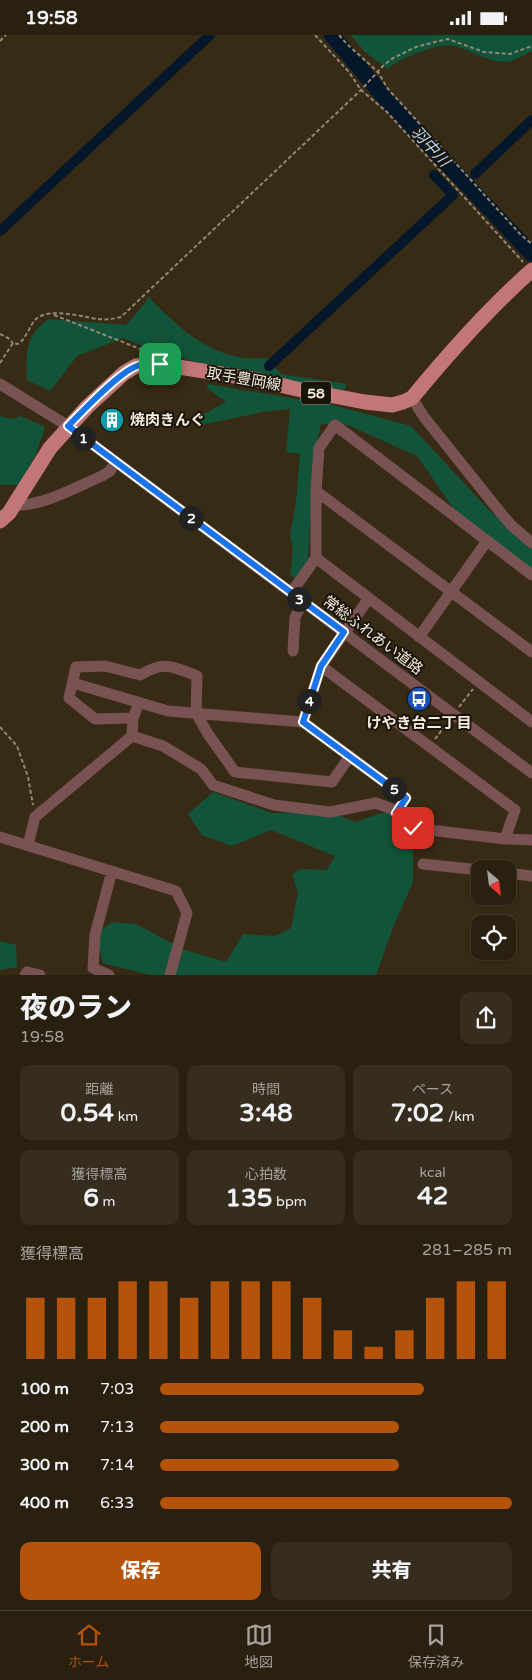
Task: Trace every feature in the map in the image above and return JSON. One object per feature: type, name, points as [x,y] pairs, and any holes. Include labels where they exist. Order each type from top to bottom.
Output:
[{"type":"main road","points":[[412,398],[488,312],[532,270]]},
{"type":"main road","name":"取手豊岡線","points":[[0,521],[9,513],[50,448],[68,426],[124,373],[136,366],[160,364],[259,379],[297,389],[365,402],[392,405],[412,398]]},
{"type":"street","name":"常総ふれあい道路","points":[[0,384],[68,426],[532,773]]},
{"type":"street","points":[[412,398],[424,417],[512,527],[532,543]]},
{"type":"street","points":[[291,593],[316,558],[316,491],[319,448],[335,425],[532,575]]},
{"type":"street","points":[[14,505],[24,506],[43,501],[102,476],[110,471],[115,462]]},
{"type":"street","points":[[316,491],[532,652]]},
{"type":"street","points":[[419,637],[487,541]]},
{"type":"street","points":[[316,558],[532,721]]},
{"type":"street","points":[[303,722],[321,666],[369,598]]},
{"type":"street","points":[[294,651],[295,617],[303,602]]},
{"type":"street","points":[[133,718],[95,719],[69,698],[76,667],[105,665],[140,675],[155,667],[172,666],[197,676],[196,713],[208,734],[235,772],[332,782],[350,756]]},
{"type":"street","points":[[321,666],[515,810],[505,839]]},
{"type":"street","points":[[73,683],[168,711],[303,722],[406,798],[396,813]]},
{"type":"street","points":[[28,845],[35,817],[132,736],[133,718],[139,703]]},
{"type":"street","points":[[132,736],[163,746],[201,769],[213,785],[274,805],[330,812],[376,803],[392,809],[413,828],[505,839],[532,840]]},
{"type":"street","points":[[0,837],[176,891],[187,913],[170,975]]},
{"type":"street","points":[[422,864],[471,869]]},
{"type":"street","points":[[108,975],[93,968],[95,935],[112,871]]},
{"type":"street","points":[[516,874],[532,876]]},
{"type":"street","points":[[25,975],[27,972],[40,975]]},
{"type":"path","points":[[0,41],[6,35]]},
{"type":"path","points":[[315,35],[349,72],[362,90],[387,112],[532,270]]},
{"type":"path","points":[[339,35],[378,72],[388,89],[521,235],[532,244]]},
{"type":"path","points":[[0,334],[13,343],[18,344],[23,341],[36,319],[46,314],[77,315],[107,320],[121,317],[362,90],[384,65],[393,58],[416,47],[448,39],[484,52],[510,54],[532,47]]},
{"type":"path","points":[[52,314],[154,354],[160,364]]},
{"type":"path","points":[[0,363],[13,343]]},
{"type":"path","points":[[0,727],[16,747],[28,777],[35,817]]},
{"type":"green space","points":[[351,35],[532,35],[532,51],[514,60],[504,62],[455,46],[440,46],[410,56],[388,69],[365,52]]},
{"type":"green space","points":[[148,296],[179,326],[216,350],[244,358],[267,358],[281,374],[347,384],[344,390],[275,378],[184,359],[159,352],[123,338],[77,356],[50,391],[27,380],[27,354],[31,338],[35,331],[49,319],[126,325],[145,303]]},
{"type":"green space","points":[[207,384],[333,405],[411,426],[489,510],[532,547],[532,569],[456,512],[417,456],[348,425],[321,424],[314,457],[308,560],[295,579],[290,575],[293,549],[290,535],[296,502],[300,454],[286,452],[290,409],[263,412],[196,426],[195,419],[226,402],[208,389]]},
{"type":"green space","points":[[0,416],[13,419],[21,416],[45,427],[36,454],[19,485],[0,485]]},
{"type":"green space","points":[[213,792],[272,813],[330,812],[355,822],[382,813],[396,813],[413,844],[413,882],[394,925],[376,975],[150,975],[103,963],[95,935],[112,922],[136,924],[185,950],[226,962],[243,934],[275,936],[291,928],[298,893],[292,874],[301,869],[327,870],[335,856],[271,830],[232,846],[202,835],[188,814]]},
{"type":"green space","points":[[0,941],[16,945],[17,967],[0,970]]},
{"type":"waterway","points":[[0,231],[210,35]]},
{"type":"waterway","name":"羽中川","points":[[332,35],[384,97],[532,254]]},
{"type":"waterway","points":[[475,174],[532,120]]},
{"type":"waterway","points":[[269,366],[453,195],[434,175]]},
{"type":"place","name":"焼肉きんぐ","points":[[112,420]]},
{"type":"place","name":"けやき台二丁目","points":[[419,699]]},
{"type":"route","points":[[160,364],[136,366],[124,373],[68,426],[344,632],[321,666],[303,722],[406,798],[396,813],[413,828]]}]
